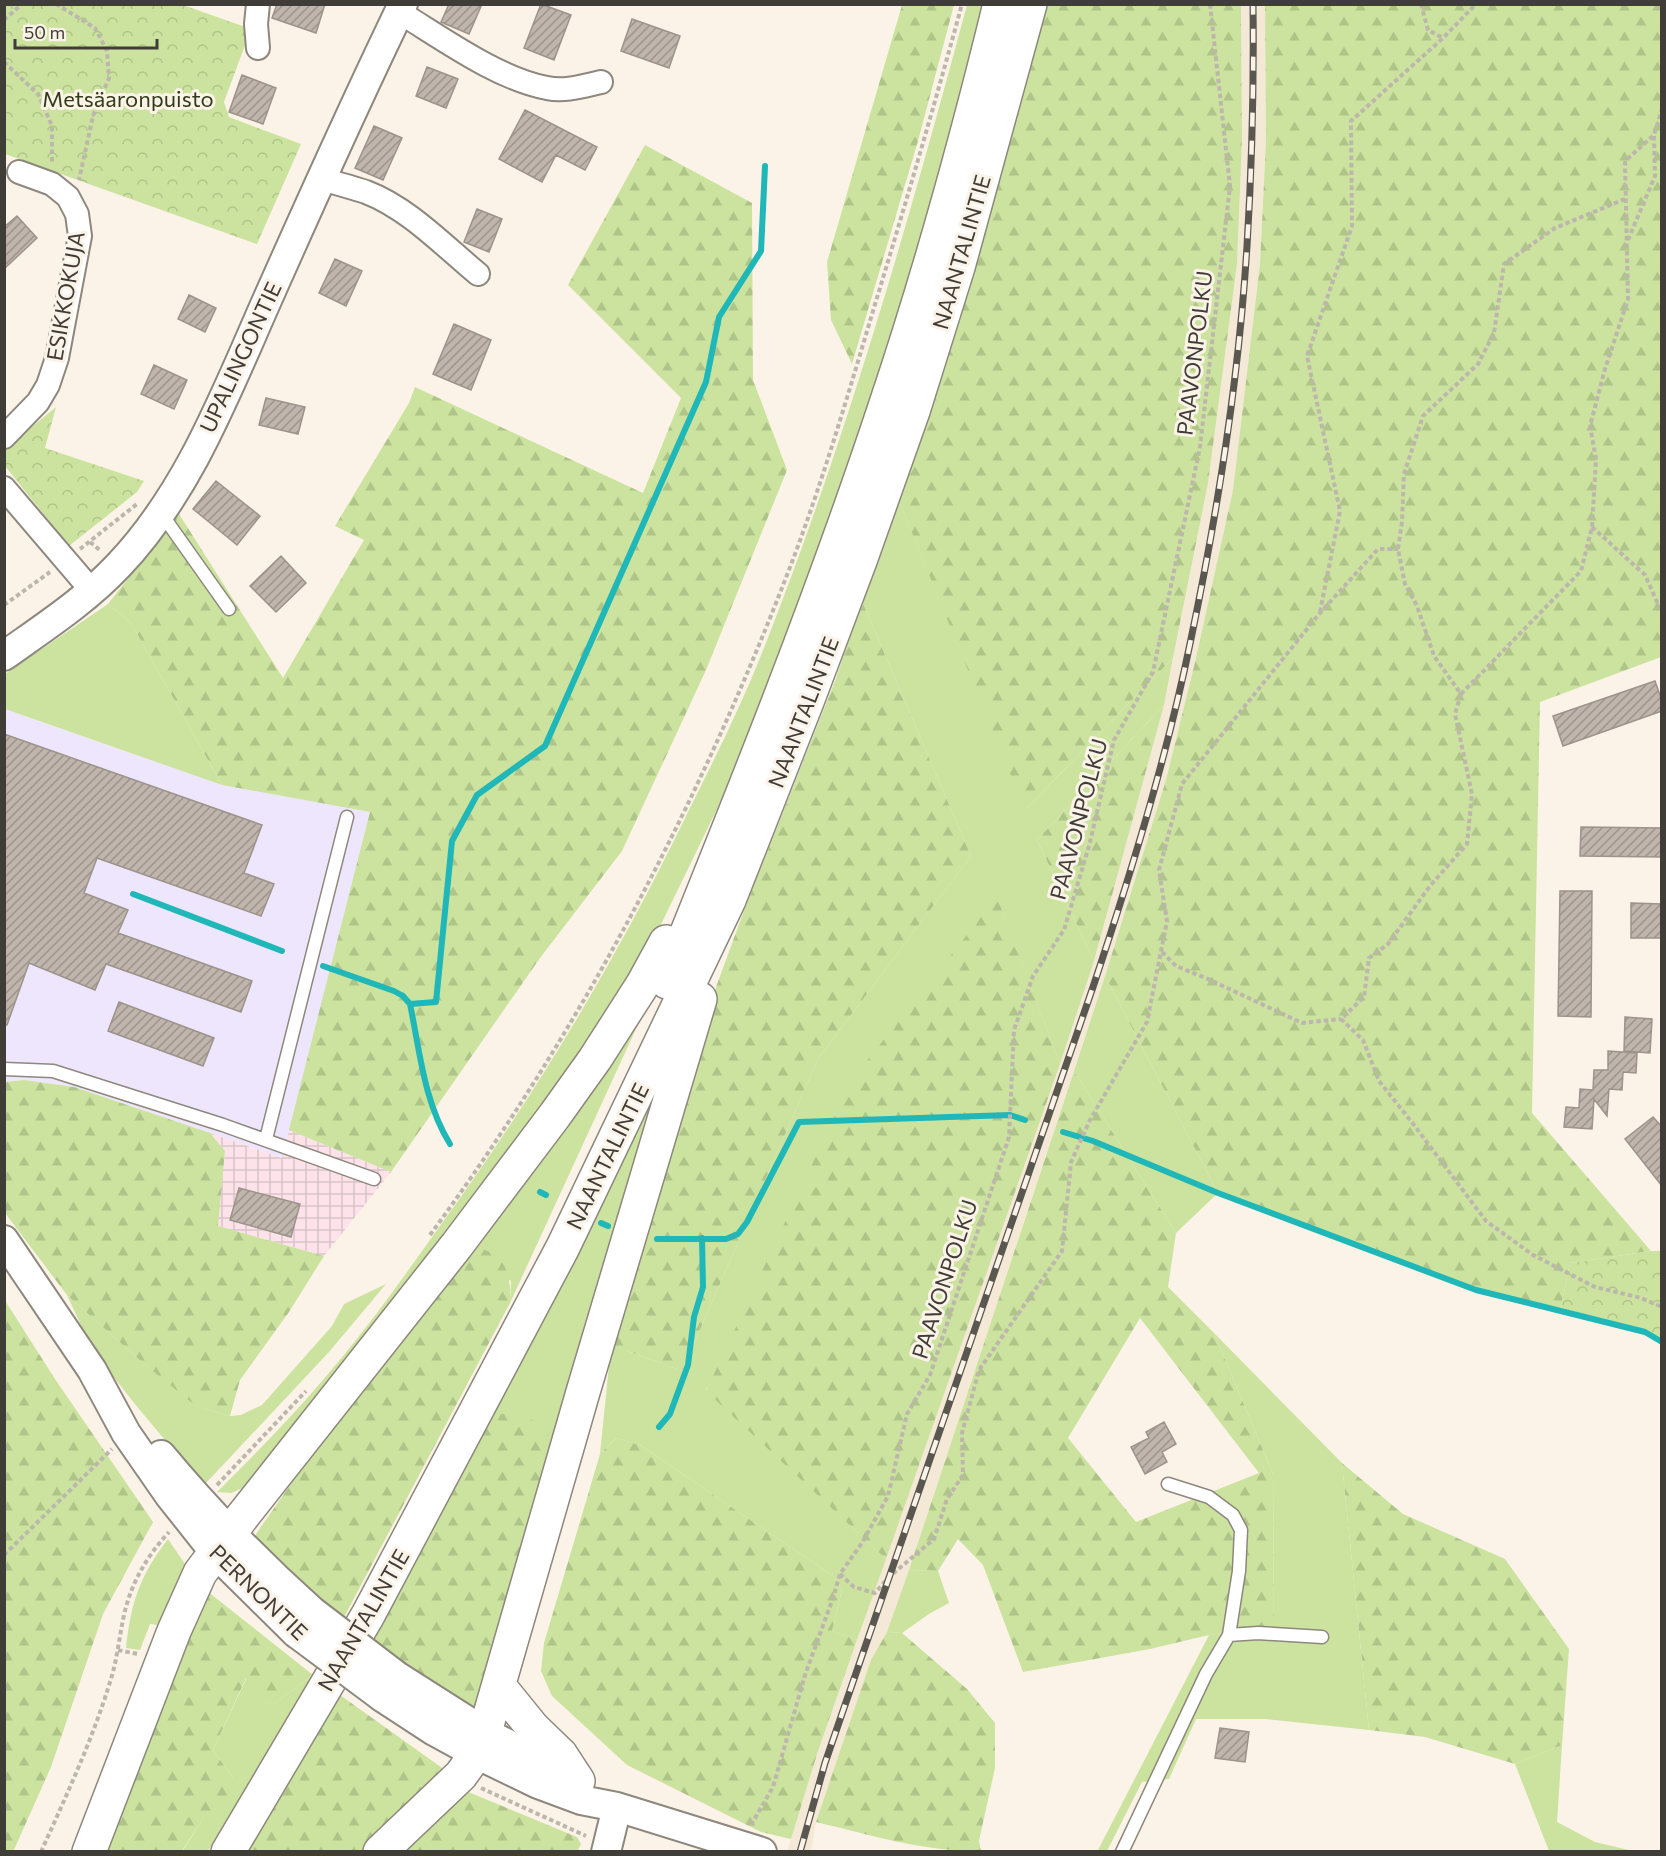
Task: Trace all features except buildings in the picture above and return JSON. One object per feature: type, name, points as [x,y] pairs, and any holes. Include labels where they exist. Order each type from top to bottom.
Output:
[{"type":"main road","name":"NAANTALINTIE","points":[[490,1385],[630,1071],[728,831],[829,566],[886,404],[934,249],[1000,4]]},
{"type":"main road","name":"NAANTALINTIE","points":[[228,1851],[368,1615],[568,1238],[729,900],[808,699],[913,411],[958,267],[1030,4]]},
{"type":"main road","points":[[89,1851],[174,1631],[200,1573],[457,1245],[595,1059],[643,984],[728,831]]},
{"type":"main road","points":[[380,1851],[461,1775],[480,1743],[499,1686],[583,1392],[729,900]]},
{"type":"main road","points":[[499,1686],[533,1728],[561,1755],[578,1781]]},
{"type":"street","points":[[258,4],[256,24],[258,48]]},
{"type":"street","points":[[401,8],[490,67],[520,80],[548,89],[573,89],[601,82]]},
{"type":"street","name":"UPALINGONTIE","points":[[4,656],[92,591],[119,566],[152,506],[207,430],[401,8]]},
{"type":"street","name":"ESIKKOKUJA","points":[[4,436],[38,402],[48,385],[57,358],[80,236],[77,214],[68,198],[52,184],[19,172]]},
{"type":"street","points":[[321,179],[366,192],[392,206],[418,224],[478,274]]},
{"type":"street","points":[[4,488],[92,591]]},
{"type":"street","name":"PERNONTIE","points":[[4,1240],[92,1370],[185,1484],[223,1542],[304,1622],[390,1686],[434,1731],[480,1743],[543,1765],[578,1781],[617,1807]]},
{"type":"street","name":"PERNONTIE","points":[[480,1743],[529,1780],[580,1800],[617,1807],[753,1849]]},
{"type":"street","points":[[606,1851],[617,1807]]},
{"type":"lane","points":[[152,506],[229,609]]},
{"type":"lane","points":[[266,1139],[347,817]]},
{"type":"lane","points":[[4,1069],[53,1071],[266,1139],[374,1179]]},
{"type":"lane","points":[[1122,1851],[1206,1674],[1229,1635],[1239,1570],[1241,1530],[1233,1515],[1209,1497],[1168,1484]]},
{"type":"lane","points":[[1229,1635],[1258,1633],[1322,1637]]},
{"type":"path","points":[[4,20],[21,4]]},
{"type":"path","points":[[56,4],[95,28],[107,51],[109,78],[93,116],[84,165],[71,204]]},
{"type":"path","points":[[427,1238],[484,1158],[548,1058],[634,910],[715,745],[762,638],[816,495],[843,411],[926,135],[962,4]]},
{"type":"path","name":"PAAVONPOLKU","points":[[753,1849],[750,1827],[773,1787],[805,1675],[840,1574],[862,1543],[888,1496],[907,1414],[930,1375],[1009,1137],[1014,1030],[1033,976],[1064,930],[1089,846],[1114,740],[1153,672],[1200,447],[1230,186],[1210,4]]},
{"type":"path","points":[[1421,4],[1428,30],[1443,38]]},
{"type":"path","points":[[1319,614],[1340,511],[1307,356],[1352,226],[1351,121],[1443,38],[1476,4]]},
{"type":"path","points":[[4,62],[38,94],[52,126],[52,184]]},
{"type":"path","points":[[1628,241],[1655,176],[1654,135],[1662,110]]},
{"type":"path","points":[[1161,952],[1176,966],[1302,1023],[1341,1019],[1364,997],[1369,958],[1388,944],[1430,886],[1467,844],[1472,794],[1455,714],[1461,694],[1581,572],[1592,527],[1596,459],[1590,426],[1605,369],[1628,299],[1628,241],[1624,199],[1625,161],[1654,135]]},
{"type":"path","points":[[1461,694],[1434,656],[1417,606],[1405,584],[1398,549],[1402,522],[1404,474],[1423,416],[1478,364],[1494,333],[1504,264],[1555,228],[1624,199]]},
{"type":"path","points":[[4,605],[66,560],[152,506]]},
{"type":"path","points":[[1592,527],[1646,575],[1662,613]]},
{"type":"path","points":[[840,1574],[854,1587],[875,1593],[889,1577],[934,1539],[947,1499],[963,1475],[962,1433],[979,1370],[1062,1251],[1071,1162],[1090,1120],[1147,1022],[1167,921],[1159,870],[1182,784],[1319,614],[1378,549],[1398,549]]},
{"type":"path","points":[[1341,1019],[1363,1040],[1379,1081],[1486,1221],[1533,1255],[1595,1287],[1641,1298],[1662,1307]]},
{"type":"path","points":[[216,1485],[312,1384]]},
{"type":"path","points":[[4,1555],[117,1445]]},
{"type":"path","points":[[41,1851],[86,1754],[111,1681],[124,1613],[132,1589],[150,1553],[169,1532]]},
{"type":"path","points":[[118,1650],[143,1655]]},
{"type":"shaded area","points":[[1241,5],[1265,5],[1266,140],[1260,264],[1233,490],[1196,658],[1166,780],[1105,976],[909,1570],[887,1632],[871,1661],[816,1822],[811,1851],[787,1852],[818,1751],[1060,1064],[1094,961],[1164,705],[1208,483],[1237,264],[1242,140]]},
{"type":"shaded area","points":[[4,709],[222,785],[370,812],[283,1158],[74,1087],[24,1080],[5,1082]]},
{"type":"shaded area","points":[[289,1130],[391,1172],[324,1256],[217,1226],[225,1151],[210,1133],[282,1158]]},
{"type":"green space","name":"Metsäaronpuisto","points":[[5,4],[183,5],[251,29],[224,102],[229,117],[301,144],[257,244],[5,154]]},
{"type":"green space","points":[[902,5],[954,5],[918,141],[852,364],[831,320],[827,262]]},
{"type":"green space","points":[[967,5],[985,5],[946,153],[880,375],[748,737],[717,809],[651,945],[534,1128],[245,1487],[231,1493],[217,1492],[284,1424],[353,1344],[475,1176],[573,1025],[661,867],[741,703],[826,480],[877,323]]},
{"type":"green space","points":[[1045,5],[1241,5],[1242,140],[1237,264],[1208,483],[1173,658],[1025,810],[897,496]]},
{"type":"green space","points":[[1265,5],[1661,5],[1661,657],[1540,702],[1532,1113],[1651,1251],[1570,1263],[1560,1311],[1476,1290],[1218,1193],[1105,976],[1166,780],[1233,490],[1260,264],[1266,140]]},
{"type":"green space","points":[[645,145],[752,203],[753,380],[787,470],[706,670],[622,851],[540,958],[391,1172],[289,1130],[370,812],[222,785],[131,623],[108,604],[179,514],[283,678],[364,540],[335,526],[409,403],[415,387],[643,493],[681,398],[568,285]]},
{"type":"green space","points":[[56,407],[45,448],[144,481],[137,492],[69,546],[5,466],[5,449]]},
{"type":"green space","points":[[897,496],[1026,809],[1173,658],[1164,705],[1037,840],[1094,961],[1060,1064],[997,898],[706,1390],[886,1559],[857,1640],[832,1631],[842,1590],[833,1576],[640,1445],[616,1438],[600,1454],[611,1345],[682,1371],[818,1059],[971,856],[862,601]]},
{"type":"green space","points":[[862,601],[971,856],[818,1059],[682,1371],[611,1345],[716,987],[835,681]]},
{"type":"green space","points":[[108,604],[131,623],[222,785],[5,709],[5,674]]},
{"type":"green space","points":[[1164,705],[1094,961],[1037,840]]},
{"type":"green space","points":[[997,897],[1060,1064],[886,1559],[706,1391],[851,1081]]},
{"type":"green space","points":[[1105,976],[1218,1193],[1176,1233],[1074,1071]]},
{"type":"green space","points":[[647,1005],[510,1303],[511,1281],[464,1250]]},
{"type":"green space","points":[[672,1040],[558,1451],[492,1415]]},
{"type":"green space","points":[[1074,1071],[1176,1233],[1168,1287],[1214,1333],[1273,1474],[1274,1626],[1209,1635],[1150,1649],[1023,1672],[983,1565],[958,1539],[938,1571],[909,1570]],"holes":[[[1140,1318],[1259,1473],[1136,1522],[1068,1438]]]},
{"type":"green space","points":[[24,1080],[74,1087],[210,1133],[225,1151],[218,1226],[324,1256],[289,1312],[240,1380],[230,1416],[205,1409],[191,1402],[143,1363],[67,1295],[5,1213],[5,1082]]},
{"type":"green space","points":[[477,1247],[495,1255],[501,1261],[508,1275],[510,1303],[341,1623],[256,1539],[256,1534],[355,1392],[464,1250]]},
{"type":"green space","points":[[1661,1251],[1661,1342],[1645,1332],[1560,1311],[1570,1263]]},
{"type":"green space","points":[[386,1284],[329,1352],[206,1483],[180,1458],[92,1349],[67,1295],[143,1363],[205,1409],[230,1416],[241,1415],[262,1405],[332,1326],[344,1304]]},
{"type":"green space","points":[[4,1299],[55,1379],[153,1522],[103,1614],[51,1767],[13,1852],[4,1851]]},
{"type":"green space","points":[[1214,1333],[1342,1463],[1369,1730],[1266,1719],[1196,1719],[1169,1779],[1142,1782],[1107,1851],[1097,1852],[1209,1635],[1274,1626],[1273,1474]]},
{"type":"green space","points":[[513,1413],[541,1426],[558,1451],[477,1705],[468,1709],[370,1644],[492,1415]]},
{"type":"green space","points":[[616,1438],[640,1445],[833,1576],[842,1590],[832,1631],[857,1640],[818,1751],[791,1839],[761,1832],[627,1765],[552,1696],[541,1671],[544,1643],[600,1454]]},
{"type":"green space","points":[[1342,1463],[1403,1514],[1505,1559],[1569,1649],[1562,1745],[1515,1764],[1425,1737],[1369,1730]]},
{"type":"green space","points":[[168,1539],[187,1567],[158,1625],[150,1624],[140,1650],[126,1648],[138,1590],[150,1565]]},
{"type":"green space","points":[[909,1570],[938,1571],[949,1603],[902,1633],[887,1632]]},
{"type":"green space","points":[[207,1591],[313,1675],[272,1705],[246,1678],[213,1750],[233,1778],[228,1807],[204,1817],[182,1851],[100,1852]]},
{"type":"green space","points":[[887,1632],[902,1633],[967,1689],[995,1723],[995,1768],[979,1841],[981,1851],[918,1846],[816,1822],[871,1660]]},
{"type":"green space","points":[[313,1675],[208,1851],[182,1852],[233,1778],[213,1750],[247,1677],[272,1705]]},
{"type":"green space","points":[[340,1695],[445,1770],[363,1851],[247,1852]]},
{"type":"green space","points":[[1562,1745],[1557,1822],[1595,1842],[1633,1851],[1549,1851],[1515,1764]]},
{"type":"green space","points":[[466,1791],[577,1837],[581,1844],[577,1852],[399,1852]]},
{"type":"waterway","points":[[450,1144],[441,1128],[429,1094],[410,1004],[436,1002],[452,841],[477,795],[545,746],[706,382],[719,317],[761,251],[765,166]]},
{"type":"waterway","points":[[133,894],[282,951]]},
{"type":"waterway","points":[[323,966],[394,991],[410,1004]]},
{"type":"waterway","points":[[657,1239],[726,1239],[738,1234],[747,1222],[799,1122],[1010,1115],[1025,1120]]},
{"type":"waterway","points":[[1063,1132],[1093,1141],[1218,1193],[1476,1290],[1645,1332],[1662,1342]]},
{"type":"waterway","points":[[540,1192],[546,1195]]},
{"type":"waterway","points":[[601,1223],[608,1226]]},
{"type":"waterway","points":[[659,1427],[670,1414],[688,1365],[694,1317],[703,1287],[702,1238]]},
{"type":"railway","points":[[800,1852],[825,1763],[1093,987],[1134,858],[1171,727],[1210,542],[1239,345],[1250,185],[1253,4]]}]
